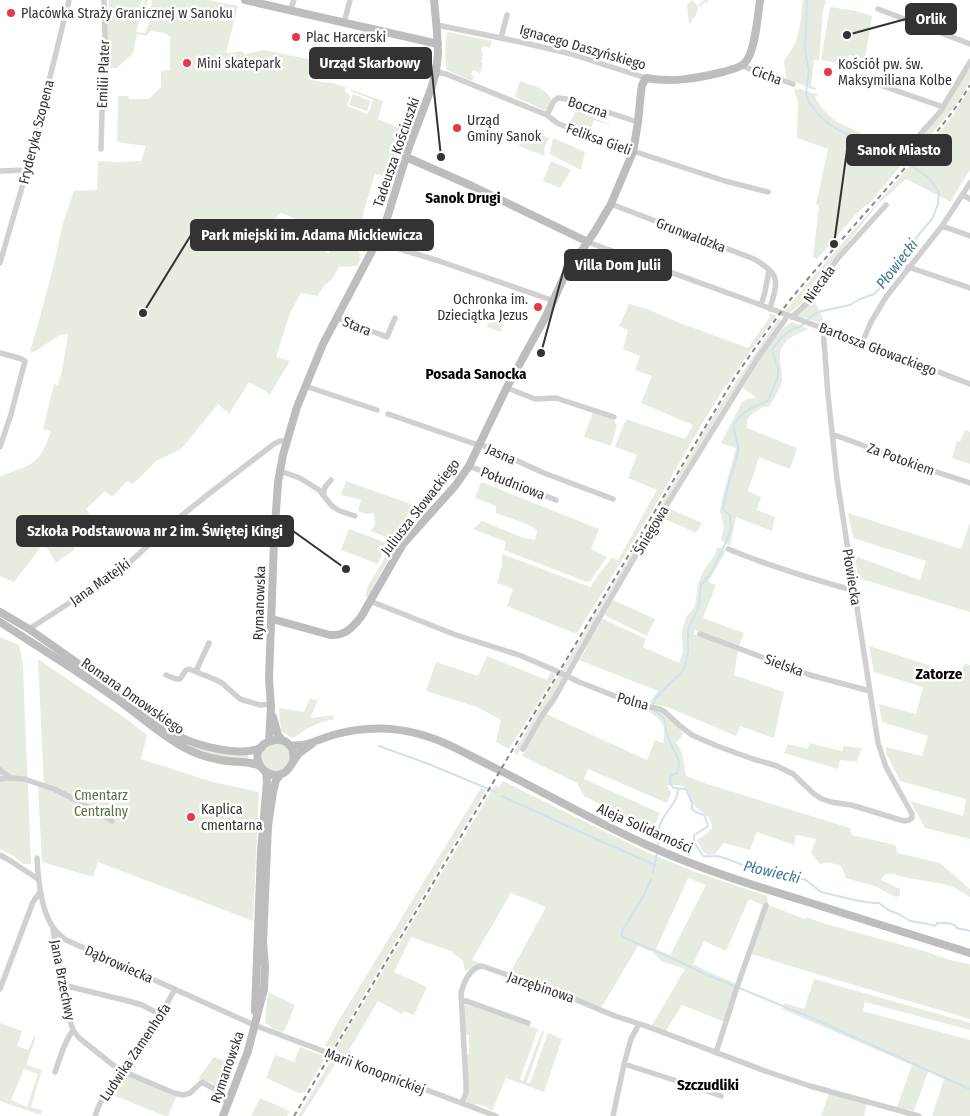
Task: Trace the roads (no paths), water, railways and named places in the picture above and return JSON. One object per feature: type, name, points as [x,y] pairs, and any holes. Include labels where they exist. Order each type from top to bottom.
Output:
[{"type":"street","name":"Fryderyka Szopena","points":[[0,263],[27,170],[69,0]]},
{"type":"street","name":"Emilii Plater","points":[[101,149],[106,70],[104,0]]},
{"type":"street","points":[[245,0],[438,44]]},
{"type":"street","points":[[290,10],[294,0]]},
{"type":"street","points":[[344,23],[350,0]]},
{"type":"street","name":"Tadeusza Kościuszki","points":[[286,441],[297,407],[320,350],[377,242],[431,89],[438,60],[434,0]]},
{"type":"street","points":[[742,66],[751,54],[760,0]]},
{"type":"street","points":[[878,9],[970,44]]},
{"type":"street","points":[[501,38],[507,14]]},
{"type":"street","name":"Ignacego Daszyńskiego","points":[[437,25],[578,56],[646,78],[677,80],[698,78],[742,66]]},
{"type":"street","points":[[902,150],[905,151],[940,112],[970,62]]},
{"type":"street","name":"Cicha","points":[[742,66],[793,84]]},
{"type":"street","name":"Feliksa Gieli","points":[[436,72],[446,74],[546,115],[555,122],[570,129],[633,152],[725,181],[768,192]]},
{"type":"street","name":"Juliusza Słowackiego","points":[[272,619],[328,634],[340,635],[345,633],[354,626],[403,544],[455,486],[469,466],[506,388],[543,323],[565,275],[611,204],[633,152],[642,85],[646,78]]},
{"type":"street","points":[[860,78],[943,107]]},
{"type":"street","name":"Boczna","points":[[546,115],[554,101],[558,98],[573,100],[638,122]]},
{"type":"street","points":[[406,157],[472,186],[588,242]]},
{"type":"street","points":[[0,170],[27,170]]},
{"type":"street","points":[[862,343],[886,297],[942,226],[970,184]]},
{"type":"street","points":[[963,195],[970,199]]},
{"type":"street","name":"Grunwaldzka","points":[[611,204],[754,259],[769,270]]},
{"type":"street","name":"Niecała","points":[[792,317],[808,303],[838,258],[886,205]]},
{"type":"street","points":[[942,226],[970,236]]},
{"type":"street","points":[[377,242],[554,301]]},
{"type":"street","name":"Bartosza Głowackiego","points":[[588,242],[770,308],[970,384]]},
{"type":"street","points":[[908,267],[970,288]]},
{"type":"street","points":[[761,305],[769,270]]},
{"type":"street","points":[[769,270],[775,276],[776,284],[770,308]]},
{"type":"street","name":"Śniegowa","points":[[523,750],[640,548],[737,390],[785,320],[792,317]]},
{"type":"street","name":"Stara","points":[[336,318],[387,337],[395,318]]},
{"type":"street","name":"Płowiecka","points":[[823,328],[837,479],[881,755],[912,814],[912,818]]},
{"type":"street","points":[[0,353],[19,358],[25,362],[0,447]]},
{"type":"street","points":[[305,386],[377,410]]},
{"type":"street","points":[[506,388],[536,399],[556,398],[614,417]]},
{"type":"street","name":"Jasna","points":[[388,414],[475,444],[480,444],[544,473],[613,499]]},
{"type":"street","name":"Za Potokiem","points":[[832,434],[970,483]]},
{"type":"street","name":"Rymanowska","points":[[269,741],[271,705],[269,679],[276,507],[286,441]]},
{"type":"street","name":"Jana Matejki","points":[[29,630],[111,576],[198,502],[274,444],[286,441]]},
{"type":"street","name":"Południowa","points":[[469,466],[556,500]]},
{"type":"street","points":[[280,471],[300,478],[319,490],[332,506],[354,516]]},
{"type":"street","points":[[323,495],[325,487],[331,480]]},
{"type":"street","points":[[728,549],[794,573],[855,591]]},
{"type":"street","name":"Polna","points":[[370,601],[456,635],[519,655],[628,702],[657,707],[692,734],[717,746],[777,766],[793,774],[822,799],[904,820],[912,818]]},
{"type":"street","name":"Romana Dmowskiego","points":[[0,612],[116,690],[184,739],[197,745],[224,750],[250,751],[261,748]]},
{"type":"street","name":"Romana Dmowskiego","points":[[0,622],[105,691],[183,747],[211,758],[231,762],[253,763],[264,770]]},
{"type":"street","name":"Sielska","points":[[700,634],[810,674],[870,691]]},
{"type":"street","points":[[196,671],[209,643]]},
{"type":"street","points":[[166,675],[180,679],[186,670],[196,671],[222,684],[240,699],[260,705],[271,705]]},
{"type":"street","name":"Rymanowska","points":[[271,705],[278,735],[282,740]]},
{"type":"street","name":"Aleja Solidarności","points":[[289,745],[298,746],[344,732],[375,728],[402,730],[420,734],[457,749],[647,845],[716,873],[762,889],[970,952]]},
{"type":"street","points":[[278,740],[282,740],[289,745],[293,753],[293,762],[289,770],[275,775],[264,770],[258,758],[261,748],[269,741],[278,740]]},
{"type":"street","name":"Aleja Solidarności","points":[[293,762],[297,755],[316,741]]},
{"type":"street","points":[[0,770],[11,778]]},
{"type":"street","name":"Rymanowska","points":[[254,1025],[262,843],[267,782],[264,770]]},
{"type":"street","name":"Rymanowska","points":[[223,1116],[248,1052],[264,989],[263,942],[269,813],[275,783],[281,774]]},
{"type":"street","points":[[0,779],[24,779],[54,788],[112,821]]},
{"type":"street","points":[[0,856],[10,860],[38,879]]},
{"type":"street","points":[[37,858],[40,892],[53,929]]},
{"type":"street","points":[[0,989],[33,902],[40,892]]},
{"type":"street","points":[[716,1053],[738,983],[766,905]]},
{"type":"street","name":"Dąbrowiecka","points":[[53,929],[66,940],[254,1025]]},
{"type":"street","name":"Jana Brzechwy","points":[[53,929],[70,1020],[73,1030],[78,1037],[122,1070],[178,1094],[186,1095],[202,1082],[216,1090],[228,1103]]},
{"type":"street","name":"Jarzębinowa","points":[[462,1103],[466,1094],[466,1083],[461,994],[470,973],[477,967],[482,966],[639,1024]]},
{"type":"street","points":[[63,985],[142,1005],[161,1015]]},
{"type":"street","name":"Ludwika Zamenhofa","points":[[95,1116],[103,1098],[136,1053],[161,1015],[175,989]]},
{"type":"street","points":[[461,999],[528,1023]]},
{"type":"street","points":[[612,1116],[631,1040],[639,1024],[801,1083],[919,1116]]},
{"type":"street","name":"Marii Konopnickiej","points":[[254,1025],[492,1115]]},
{"type":"street","name":"Jana Brzechwy","points":[[55,1072],[68,1036],[73,1030]]},
{"type":"street","points":[[624,1064],[721,1096]]},
{"type":"waterway","name":"Płowiecki","points":[[653,707],[656,698],[681,674],[685,667],[688,651],[688,629],[699,606],[701,585],[711,573],[731,528],[730,515],[723,510],[738,453],[734,426],[745,412],[768,401],[778,374],[772,350],[781,338],[792,329],[800,327],[818,312],[850,305],[874,294],[886,282],[891,270],[932,219],[938,204],[939,192],[928,177],[880,146],[846,134],[830,125],[808,101],[806,94],[809,70],[805,51],[807,0]]},
{"type":"waterway","name":"Płowiecki","points":[[655,711],[664,718],[668,736],[679,765],[677,773],[670,777],[671,785],[674,788],[686,789],[692,803],[692,809],[704,815],[708,825],[694,835],[694,842],[703,856],[716,856],[756,871],[762,869],[775,871],[806,880],[821,892],[859,901],[879,903],[910,921],[935,926],[937,923],[950,923],[957,928],[970,931]]},
{"type":"waterway","points":[[379,746],[496,792]]},
{"type":"waterway","points":[[658,846],[660,825],[676,799],[678,789]]},
{"type":"waterway","points":[[502,796],[655,865]]},
{"type":"waterway","points":[[653,873],[657,853]]},
{"type":"waterway","points":[[651,879],[644,895],[622,931],[622,937],[805,1015],[970,1089]]},
{"type":"railway","points":[[294,1116],[735,377],[790,300],[940,128],[970,85]]},
{"type":"place","name":"Placówka Straży Granicznej w Sanoku","points":[[11,13]]},
{"type":"place","name":"Orlik","points":[[847,35]]},
{"type":"place","name":"Plac Harcerski","points":[[296,37]]},
{"type":"place","name":"Mini skatepark","points":[[187,63]]},
{"type":"place","name":"Kościół pw. św. Maksymiliana Kolbe","points":[[828,72]]},
{"type":"place","name":"Urząd Gminy Sanok","points":[[457,128]]},
{"type":"place","name":"Urząd Skarbowy","points":[[441,157]]},
{"type":"place","name":"Sanok Miasto","points":[[834,244]]},
{"type":"place","name":"Ochronka im. Dzieciątka Jezus","points":[[538,307]]},
{"type":"place","name":"Park miejski im. Adama Mickiewicza","points":[[143,313]]},
{"type":"place","name":"Villa Dom Julii","points":[[541,353]]},
{"type":"place","name":"Szkoła Podstawowa nr 2 im. Świętej Kingi","points":[[346,569]]},
{"type":"place","name":"Kaplica cmentarna","points":[[191,817]]},
{"type":"district","name":"Sanok Drugi","points":[[463,198]]},
{"type":"district","name":"Posada Sanocka","points":[[476,374]]},
{"type":"district","name":"Zatorze","points":[[939,674]]},
{"type":"district","name":"Szczudliki","points":[[708,1085]]},
{"type":"park label","name":"Cmentarz Centralny","points":[[101,804]]}]
